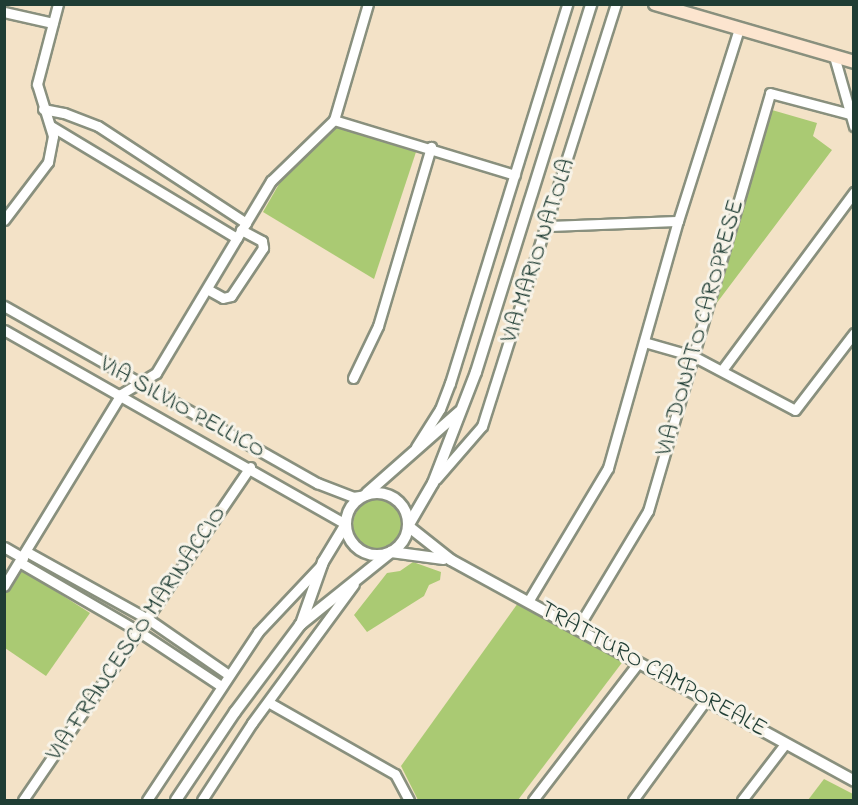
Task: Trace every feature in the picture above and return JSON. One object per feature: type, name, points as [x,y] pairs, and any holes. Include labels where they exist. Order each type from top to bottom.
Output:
[{"type":"main road","points":[[655,4],[854,62]]},
{"type":"street","points":[[4,220],[48,162],[53,136],[37,84],[58,4]]},
{"type":"street","points":[[4,586],[24,558],[121,394],[141,385],[156,374],[271,181],[334,120],[368,4]]},
{"type":"street","name":"VIA MARIO NATOLA","points":[[406,462],[440,409],[567,4]]},
{"type":"street","name":"VIA MARIO NATOLA","points":[[408,526],[433,483],[461,410],[591,4]]},
{"type":"street","name":"VIA MARIO NATOLA","points":[[433,483],[482,426],[548,226],[616,4]]},
{"type":"street","points":[[4,12],[53,23]]},
{"type":"street","points":[[529,600],[606,473],[678,221],[739,29]]},
{"type":"street","points":[[834,56],[854,126]]},
{"type":"street","name":"VIA DONATO CAROPRESE","points":[[577,629],[648,511],[770,93],[850,114]]},
{"type":"street","points":[[43,109],[64,113],[98,126],[241,230]]},
{"type":"street","points":[[334,120],[430,147],[515,175]]},
{"type":"street","points":[[51,126],[262,241],[263,248],[231,296],[223,298],[207,289]]},
{"type":"street","points":[[353,378],[378,326],[430,147]]},
{"type":"street","points":[[722,370],[854,192]]},
{"type":"street","points":[[548,226],[678,221]]},
{"type":"street","name":"VIA SILVIO PELLICO","points":[[4,306],[317,483],[353,497],[365,495]]},
{"type":"street","name":"VIA SILVIO PELLICO","points":[[4,330],[250,467],[346,524]]},
{"type":"street","points":[[644,342],[693,356],[795,410],[854,333]]},
{"type":"street","name":"VIA MARIO NATOLA","points":[[365,495],[406,462],[461,410]]},
{"type":"street","name":"VIA FRANCESCO MARINACCIO","points":[[23,801],[250,467]]},
{"type":"street","points":[[176,801],[235,712],[300,625],[355,583],[403,542],[408,526],[405,511],[392,497],[379,493],[365,495],[350,508],[346,524],[323,562],[300,625]]},
{"type":"street","points":[[346,524],[351,541],[362,551],[378,555],[391,552]]},
{"type":"street","name":"TRATTURO CAMPOREALE","points":[[408,526],[451,560],[529,600],[638,663],[854,781]]},
{"type":"street","points":[[4,548],[148,619],[229,675]]},
{"type":"street","name":"TRATTURO CAMPOREALE","points":[[391,552],[451,560]]},
{"type":"street","points":[[24,558],[221,686]]},
{"type":"street","points":[[147,801],[258,632],[323,562]]},
{"type":"street","points":[[202,801],[268,702],[355,583]]},
{"type":"street","points":[[533,801],[638,663]]},
{"type":"street","points":[[633,801],[706,700]]},
{"type":"street","points":[[268,702],[394,774],[409,801]]},
{"type":"street","points":[[742,801],[785,744]]},
{"type":"green space","points":[[772,110],[817,123],[813,136],[832,150],[716,304]]},
{"type":"green space","points":[[336,127],[416,152],[374,279],[263,212],[283,177]]},
{"type":"green space","points":[[379,499],[389,501],[397,507],[403,515],[405,525],[403,535],[397,543],[389,549],[379,551],[369,549],[361,543],[355,535],[353,525],[355,515],[361,507],[369,501]]},
{"type":"green space","points":[[413,562],[441,572],[440,580],[429,585],[424,596],[367,632],[354,615],[387,573],[400,571]]},
{"type":"green space","points":[[21,569],[90,613],[46,676],[5,648],[5,594]]},
{"type":"green space","points":[[518,603],[624,660],[518,800],[418,800],[401,766]]},
{"type":"green space","points":[[824,779],[853,794],[853,800],[808,800]]}]
